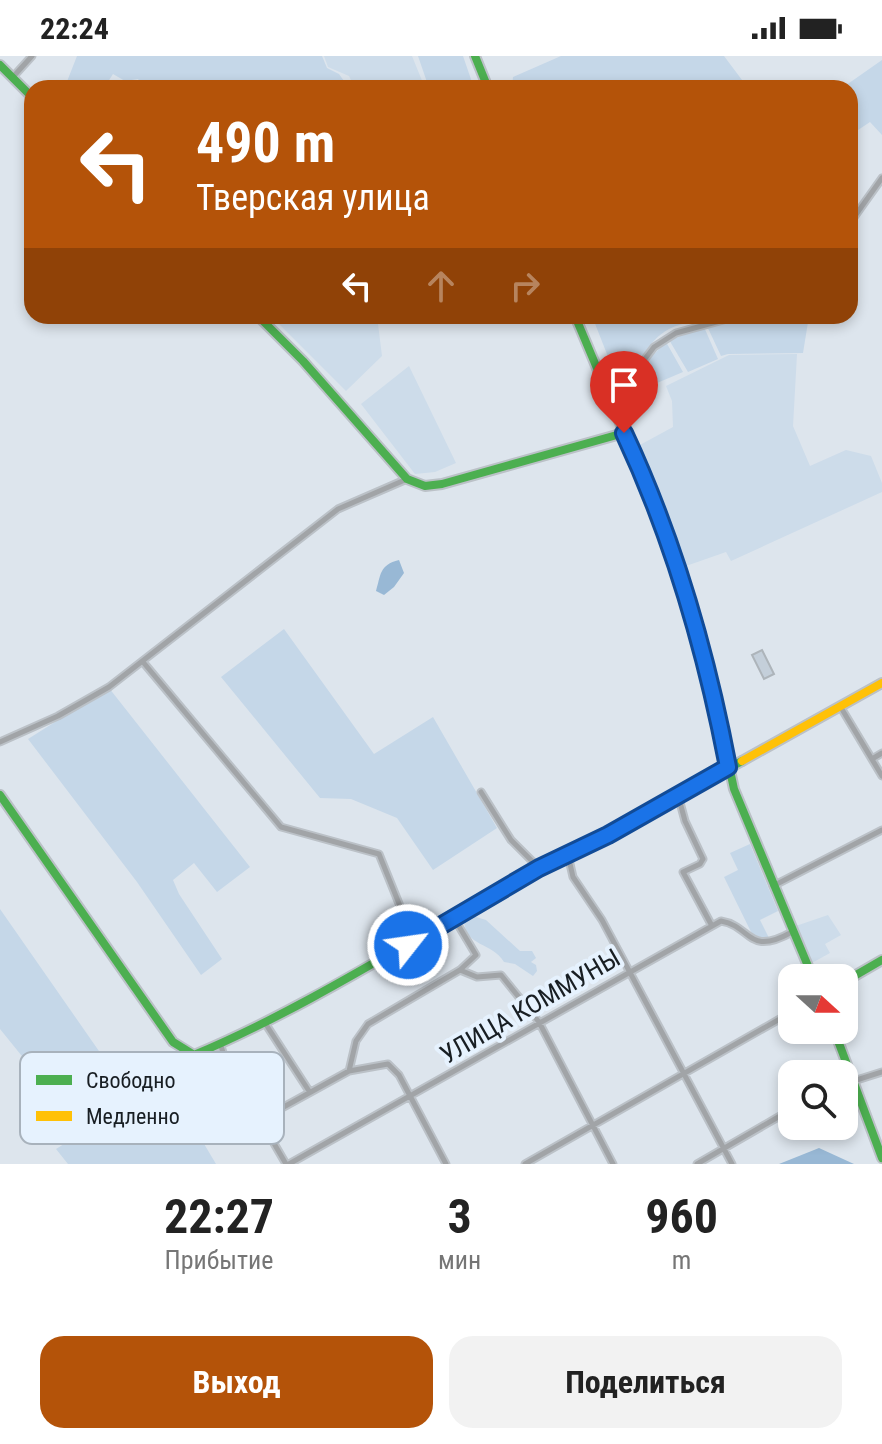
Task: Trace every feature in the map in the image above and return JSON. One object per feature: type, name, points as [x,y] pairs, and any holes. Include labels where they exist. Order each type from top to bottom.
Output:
[{"type":"street","points":[[12,78],[32,56]]},
{"type":"street","points":[[475,56],[485,80]]},
{"type":"street","points":[[0,65],[24,89]]},
{"type":"street","points":[[858,212],[882,178]]},
{"type":"street","points":[[266,324],[303,361],[407,479],[425,486],[442,484],[624,433]]},
{"type":"street","points":[[578,324],[678,564],[714,692],[728,767],[772,886],[807,964]]},
{"type":"street","points":[[602,382],[641,364],[654,347],[676,333],[709,324]]},
{"type":"street","points":[[0,742],[78,706],[143,662],[338,509],[407,479]]},
{"type":"street","points":[[143,662],[281,827],[379,854],[404,916],[408,945]]},
{"type":"street","points":[[206,1052],[408,945],[539,868],[882,683]]},
{"type":"street","points":[[840,706],[882,776]]},
{"type":"street","points":[[872,759],[882,753]]},
{"type":"street","points":[[481,792],[511,840],[539,868]]},
{"type":"street","points":[[0,795],[173,1042],[183,1050],[192,1052]]},
{"type":"street","points":[[678,795],[685,821],[703,859],[700,864],[683,872],[712,926],[724,921],[748,937],[769,942],[792,932]]},
{"type":"street","points":[[772,886],[882,830]]},
{"type":"street","points":[[568,855],[573,877],[602,920],[732,1164]]},
{"type":"street","points":[[349,1071],[356,1041],[368,1024],[460,970],[476,955],[454,918]]},
{"type":"street","name":"УЛИЦА КОММУНЫ","points":[[288,1164],[712,926]]},
{"type":"street","points":[[858,974],[882,960]]},
{"type":"street","points":[[460,970],[477,977],[501,975],[539,1022],[613,1164]]},
{"type":"street","points":[[525,1164],[778,1020]]},
{"type":"street","points":[[265,1023],[284,1052]]},
{"type":"street","points":[[221,1046],[223,1052]]},
{"type":"street","points":[[284,1052],[309,1091]]},
{"type":"street","points":[[284,1106],[349,1071],[388,1064],[399,1075],[446,1164]]},
{"type":"street","points":[[858,1080],[882,1072]]},
{"type":"street","points":[[858,1092],[882,1158]]},
{"type":"street","points":[[697,1164],[778,1117]]},
{"type":"street","points":[[275,1144],[288,1164]]},
{"type":"shaded area","points":[[77,56],[322,56],[327,68],[343,80],[123,80],[113,74],[109,80],[68,80]]},
{"type":"shaded area","points":[[324,56],[412,56],[422,80],[351,80],[349,76],[328,67]]},
{"type":"shaded area","points":[[418,56],[463,56],[471,80],[426,80]]},
{"type":"shaded area","points":[[561,56],[724,56],[742,80],[513,80],[513,77]]},
{"type":"shaded area","points":[[882,60],[882,135],[870,122],[858,130],[858,80],[853,80]]},
{"type":"shaded area","points":[[279,324],[378,324],[382,356],[346,391]]},
{"type":"shaded area","points":[[595,324],[684,324],[661,334],[634,362],[614,372]]},
{"type":"shaded area","points":[[808,324],[803,353],[721,356],[707,326]]},
{"type":"shaded area","points":[[704,327],[718,359],[688,372],[668,338]]},
{"type":"shaded area","points":[[666,342],[683,372],[657,383],[647,361]]},
{"type":"shaded area","points":[[797,354],[793,426],[810,466],[846,450],[871,456],[882,483],[882,492],[731,561],[726,552],[686,566],[638,446],[673,427],[672,401],[666,386],[729,355]]},
{"type":"shaded area","points":[[409,366],[456,463],[435,472],[415,474],[361,404]]},
{"type":"shaded area","points":[[284,629],[374,754],[433,717],[497,828],[433,870],[397,818],[351,799],[320,798],[221,677]]},
{"type":"shaded area","points":[[109,688],[250,867],[217,892],[194,863],[173,880],[222,959],[201,975],[137,882],[28,739]]},
{"type":"shaded area","points":[[750,844],[778,911],[760,920],[770,940],[754,938],[724,877],[738,870],[730,853]]},
{"type":"shaded area","points":[[0,909],[100,1052],[20,1054],[0,1029]]},
{"type":"shaded area","points":[[828,915],[841,935],[825,944],[830,953],[810,964],[793,927]]},
{"type":"shaded area","points":[[473,916],[486,920],[520,951],[532,951],[536,958],[531,962],[536,965],[537,971],[533,976],[515,964],[504,962],[469,935],[464,920]]},
{"type":"shaded area","points":[[64,1144],[204,1144],[216,1164],[68,1164],[56,1149]]},
{"type":"water","points":[[399,560],[404,573],[394,587],[384,595],[376,591],[384,568]]},
{"type":"water","points":[[819,1148],[854,1164],[779,1164]]},
{"type":"building","points":[[762,650],[774,674],[764,679],[752,655]]},
{"type":"traffic: fast","points":[[475,56],[485,80]]},
{"type":"traffic: fast","points":[[0,65],[24,89]]},
{"type":"traffic: fast","points":[[266,324],[303,361],[407,479],[425,486],[442,484],[624,433]]},
{"type":"traffic: fast","points":[[578,324],[671,544],[708,668],[734,789],[807,964]]},
{"type":"traffic: fast","points":[[201,1052],[309,999],[526,876],[742,761]]},
{"type":"traffic: fast","points":[[0,795],[173,1042],[189,1052]]},
{"type":"traffic: fast","points":[[858,974],[882,960]]},
{"type":"traffic: fast","points":[[839,1044],[882,1158]]},
{"type":"traffic: slow","points":[[742,761],[882,683]]},
{"type":"route","points":[[408,945],[539,868],[608,835],[728,767],[714,692],[678,564],[624,433]]}]
